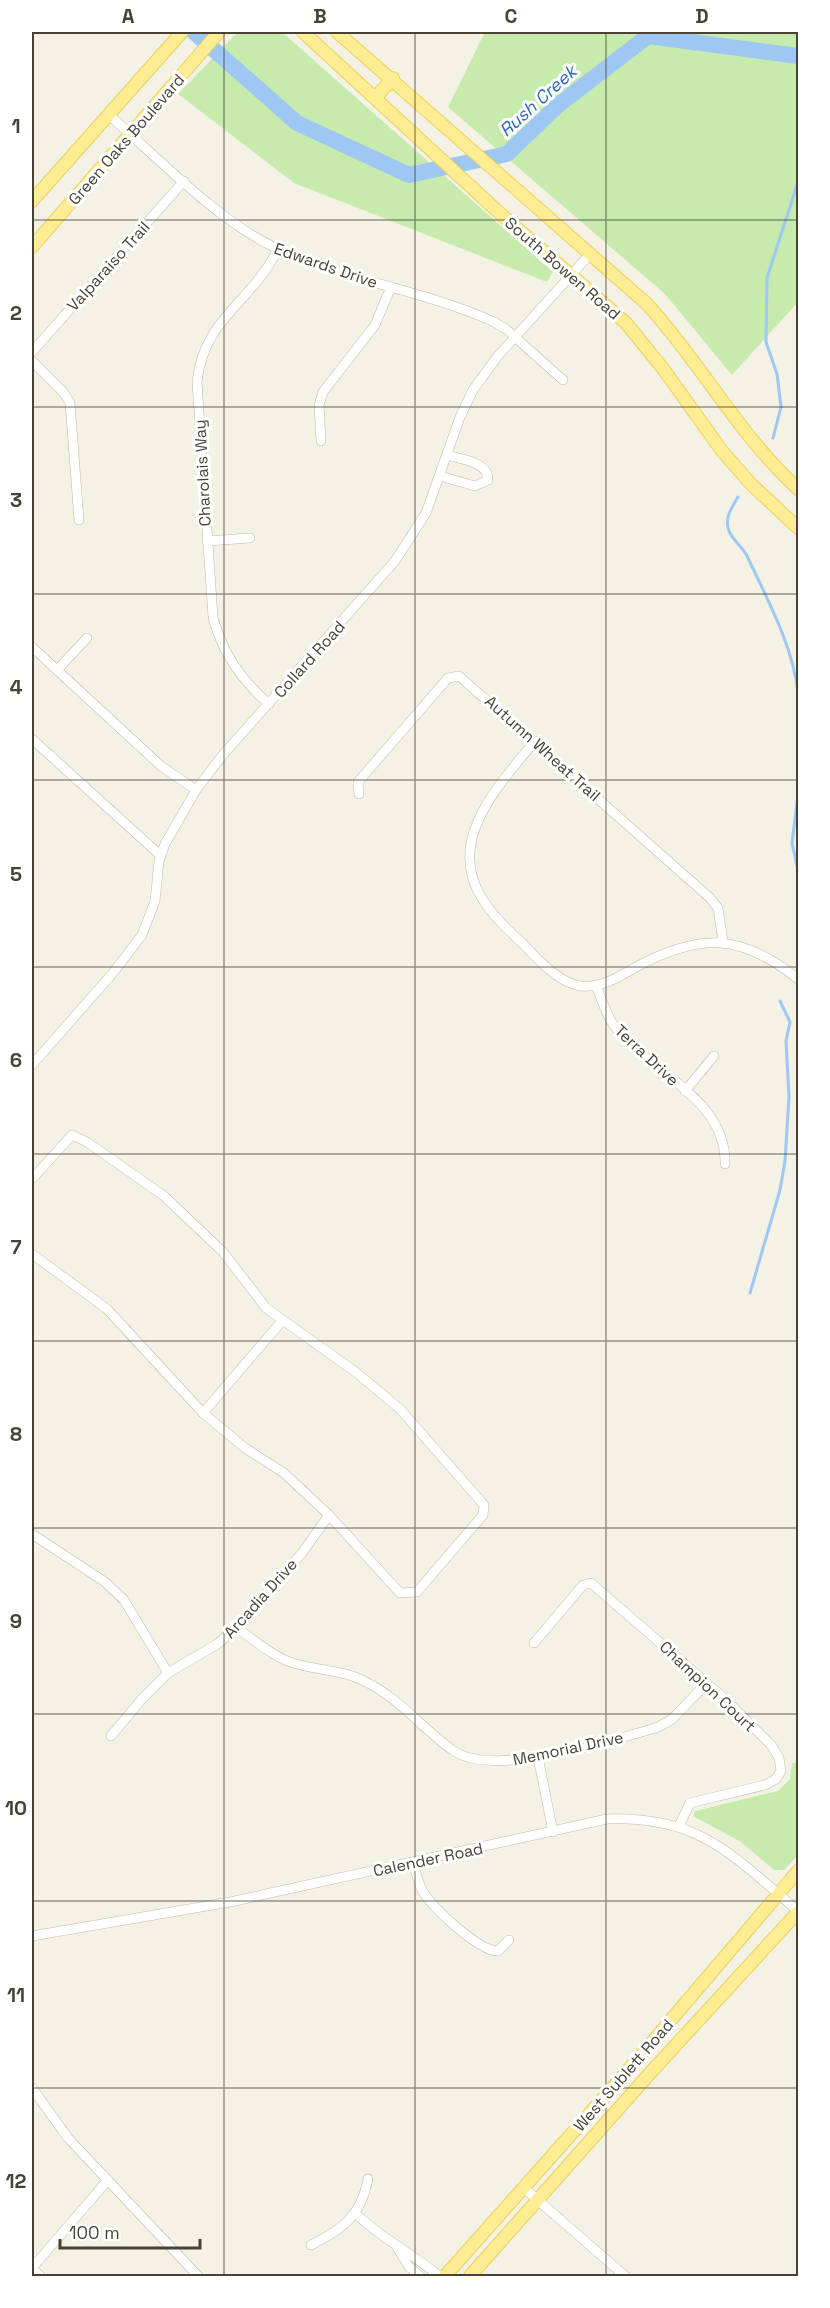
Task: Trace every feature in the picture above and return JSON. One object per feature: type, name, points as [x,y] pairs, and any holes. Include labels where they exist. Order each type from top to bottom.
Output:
[{"type":"main road","points":[[32,201],[182,32]]},
{"type":"main road","name":"Green Oaks Boulevard","points":[[32,247],[219,32]]},
{"type":"main road","name":"South Bowen Road","points":[[303,32],[494,208],[573,274],[633,330],[722,451],[751,484],[798,528]]},
{"type":"main road","name":"South Bowen Road","points":[[337,32],[347,36],[633,290],[661,318],[690,354],[747,436],[798,489]]},
{"type":"main road","points":[[375,99],[393,78]]},
{"type":"main road","name":"West Sublett Road","points":[[445,2277],[667,2025],[798,1871]]},
{"type":"main road","name":"West Sublett Road","points":[[470,2277],[537,2199],[798,1912]]},
{"type":"street","name":"Edwards Drive","points":[[109,115],[235,224],[278,249],[485,318],[516,337],[563,380]]},
{"type":"street","name":"Valparaiso Trail","points":[[32,352],[184,181]]},
{"type":"street","name":"Charolais Way","points":[[269,704],[240,676],[219,639],[210,603],[197,382],[200,359],[207,342],[264,274],[278,249]]},
{"type":"street","name":"Collard Road","points":[[32,1065],[116,969],[142,935],[155,901],[160,855],[196,790],[395,561],[426,513],[473,390],[516,337],[591,253]]},
{"type":"street","points":[[321,441],[319,405],[323,392],[375,325],[391,287]]},
{"type":"street","points":[[32,361],[59,387],[70,403],[80,520]]},
{"type":"street","points":[[440,476],[475,486],[488,480],[488,473],[483,467],[447,455]]},
{"type":"street","points":[[207,541],[250,538]]},
{"type":"street","points":[[57,670],[87,638]]},
{"type":"street","points":[[32,647],[161,766],[196,790]]},
{"type":"street","name":"Autumn Wheat Trail","points":[[359,794],[358,782],[448,678],[459,676],[709,897],[718,908],[723,924],[723,942]]},
{"type":"street","points":[[32,739],[160,855]]},
{"type":"street","points":[[535,741],[501,782],[478,816],[471,840],[469,866],[481,898],[494,916],[546,967],[577,985],[596,985],[611,981],[675,948],[698,943],[723,942],[762,954],[798,979]]},
{"type":"street","name":"Terra Drive","points":[[596,985],[612,1023],[627,1041],[709,1112],[720,1130],[726,1147],[725,1164]]},
{"type":"street","name":"Terra Drive","points":[[685,1091],[714,1056]]},
{"type":"street","points":[[32,1179],[72,1135],[87,1142],[164,1196],[223,1252],[266,1308],[357,1373],[400,1409],[484,1505],[483,1515],[417,1592],[399,1593],[329,1515],[284,1473],[245,1448],[203,1413],[107,1309],[32,1254]]},
{"type":"street","points":[[203,1413],[282,1321]]},
{"type":"street","name":"Arcadia Drive","points":[[111,1736],[142,1699],[168,1673],[219,1643],[236,1627],[302,1553],[329,1515]]},
{"type":"street","points":[[32,1534],[105,1582],[124,1600],[168,1673]]},
{"type":"street","name":"Champion Court","points":[[534,1643],[583,1585],[591,1582],[707,1683],[772,1746],[779,1758],[781,1771],[776,1779],[765,1785],[690,1803],[679,1826]]},
{"type":"street","name":"Memorial Drive","points":[[236,1627],[285,1660],[345,1673],[379,1688],[407,1708],[455,1752],[471,1760],[504,1762],[538,1757],[658,1727],[671,1720],[707,1683]]},
{"type":"street","points":[[538,1757],[553,1832]]},
{"type":"street","name":"Calender Road","points":[[32,1936],[224,1904],[607,1820],[631,1819],[679,1826],[715,1841],[798,1912]]},
{"type":"street","points":[[413,1863],[422,1889],[429,1900],[483,1947],[498,1951],[509,1940]]},
{"type":"street","points":[[32,2088],[68,2138],[198,2277]]},
{"type":"street","points":[[310,2245],[330,2236],[356,2214],[364,2199],[368,2179]]},
{"type":"street","points":[[40,2277],[32,2268],[108,2180]]},
{"type":"street","points":[[524,2188],[625,2277]]},
{"type":"street","points":[[356,2214],[398,2249],[417,2258],[439,2277]]},
{"type":"street","points":[[398,2249],[409,2267],[420,2277]]},
{"type":"green space","points":[[238,32],[282,32],[553,272],[547,282],[294,183],[178,94]]},
{"type":"green space","points":[[485,32],[798,32],[798,302],[732,375],[665,294],[448,107]]},
{"type":"green space","points":[[798,1762],[798,1855],[784,1870],[774,1870],[741,1842],[693,1816],[695,1811],[778,1791],[790,1779],[792,1763]]},
{"type":"waterway","name":"Rush Creek","points":[[194,32],[297,123],[409,175],[507,154],[557,106],[648,36],[798,56]]},
{"type":"waterway","points":[[773,438],[781,407],[777,374],[766,342],[767,278],[798,182]]},
{"type":"waterway","points":[[738,497],[728,517],[729,531],[746,554],[778,623],[795,674],[798,692]]},
{"type":"waterway","points":[[797,866],[792,843],[798,795]]},
{"type":"waterway","points":[[750,1293],[780,1190],[785,1161],[789,1097],[786,1041],[790,1022],[780,1001]]}]
